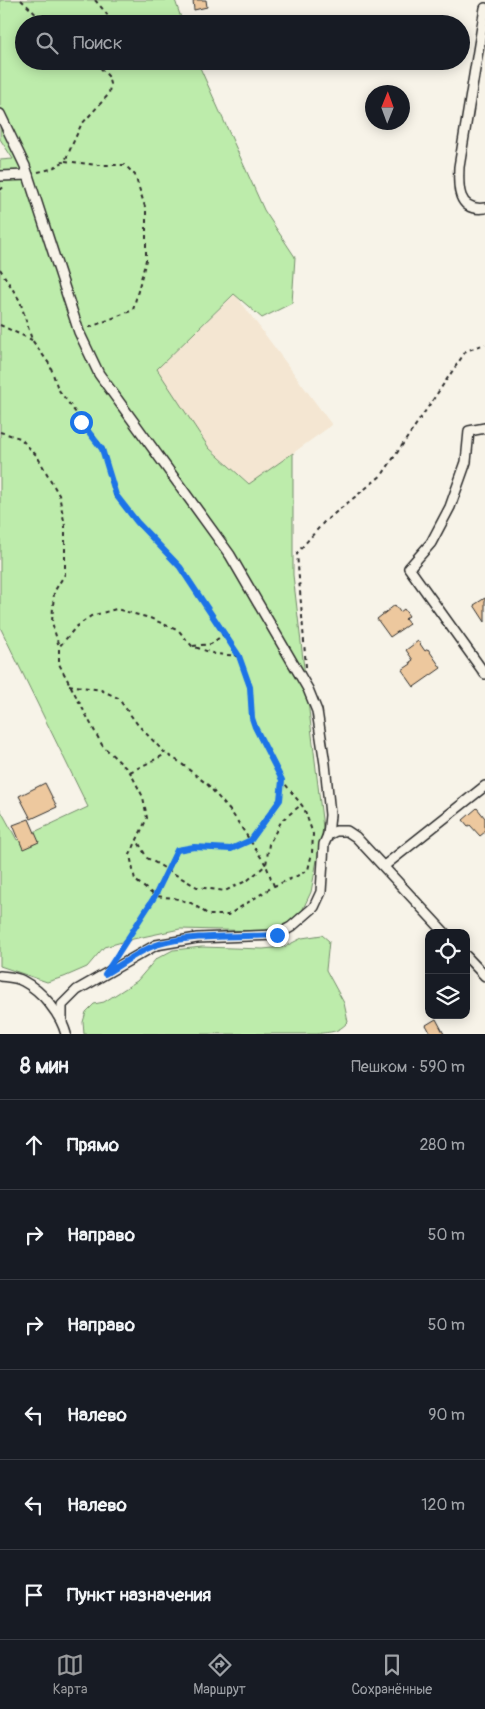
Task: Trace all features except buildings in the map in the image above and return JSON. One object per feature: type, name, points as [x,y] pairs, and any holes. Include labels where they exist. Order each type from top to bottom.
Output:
[{"type":"street","points":[[485,8],[459,167],[458,188],[464,202],[471,207],[485,208]]},
{"type":"street","points":[[0,114],[28,175],[79,332],[99,374],[230,555],[308,690],[317,711],[330,815],[328,835],[324,844],[321,892],[314,907],[302,919],[277,935],[197,938],[156,945],[77,990],[62,1005],[62,1022],[66,1034]]},
{"type":"street","points":[[0,176],[28,175]]},
{"type":"street","points":[[485,428],[469,431],[466,462],[450,507],[431,543],[409,568],[485,674]]},
{"type":"street","points":[[384,866],[485,786]]},
{"type":"street","points":[[328,835],[336,831],[347,831],[356,837],[441,929]]},
{"type":"street","points":[[470,960],[485,976]]},
{"type":"street","points":[[0,976],[21,980],[39,992],[62,1022]]},
{"type":"path","points":[[21,0],[37,15]]},
{"type":"path","points":[[95,0],[107,15]]},
{"type":"path","points":[[66,161],[81,125],[109,94],[110,84],[108,76],[102,70]]},
{"type":"path","points":[[28,175],[51,169],[66,161],[96,165],[125,165],[135,175],[146,210],[146,260],[133,310],[79,332]]},
{"type":"path","points":[[0,190],[7,185]]},
{"type":"path","points":[[0,269],[20,301],[32,340],[50,365],[58,389],[102,449],[116,495],[137,522],[180,567],[239,656],[250,687],[252,718],[255,727],[282,780],[301,804],[313,834],[312,853],[308,870],[295,878],[274,886],[228,916],[209,915],[190,904],[174,898],[155,896],[135,880],[130,855],[147,818],[143,797],[130,772],[102,745],[59,664],[60,647],[52,622],[54,592],[65,574],[65,526],[59,495],[36,456],[20,438],[0,432]]},
{"type":"path","points":[[0,324],[32,340]]},
{"type":"path","points":[[307,670],[298,553],[324,522],[382,475],[466,351],[485,344]]},
{"type":"path","points":[[60,647],[76,627],[91,616],[116,609],[150,618],[179,631],[192,646],[215,654],[239,656]]},
{"type":"path","points":[[192,646],[211,644],[224,634]]},
{"type":"path","points":[[69,685],[101,690],[118,698],[138,725],[166,754],[208,785],[232,813],[251,840],[266,865],[274,886]]},
{"type":"path","points":[[130,772],[166,754]]},
{"type":"path","points":[[114,960],[155,896],[177,850],[194,847],[231,849],[251,840],[280,800],[282,780]]},
{"type":"path","points":[[137,840],[147,858],[197,887],[225,891],[248,880],[266,865],[269,844],[282,820],[301,804]]},
{"type":"shaded area","points":[[235,294],[332,425],[250,484],[209,448],[157,369]]},
{"type":"green space","points":[[0,0],[175,0],[180,15],[15,15],[15,70],[201,70],[264,210],[295,257],[292,303],[262,318],[234,294],[157,369],[209,448],[249,484],[293,453],[293,575],[323,828],[311,892],[301,913],[288,923],[263,931],[180,929],[133,939],[104,947],[87,967],[47,982],[0,966],[0,809],[17,840],[88,807],[0,627],[0,160],[13,159],[0,139]]},
{"type":"green space","points":[[322,935],[329,941],[326,970],[344,1003],[348,1022],[337,1030],[317,1034],[84,1034],[83,1022],[86,1012],[94,1004],[104,1002],[137,981],[156,959],[173,950],[202,947],[263,949],[284,947],[302,938]]},
{"type":"route","points":[[81,422],[102,449],[116,495],[137,522],[180,567],[239,656],[250,687],[252,718],[255,727],[282,780],[280,800],[251,840],[231,849],[194,847],[177,850],[155,896],[105,974],[156,945],[197,938],[277,935]]}]
